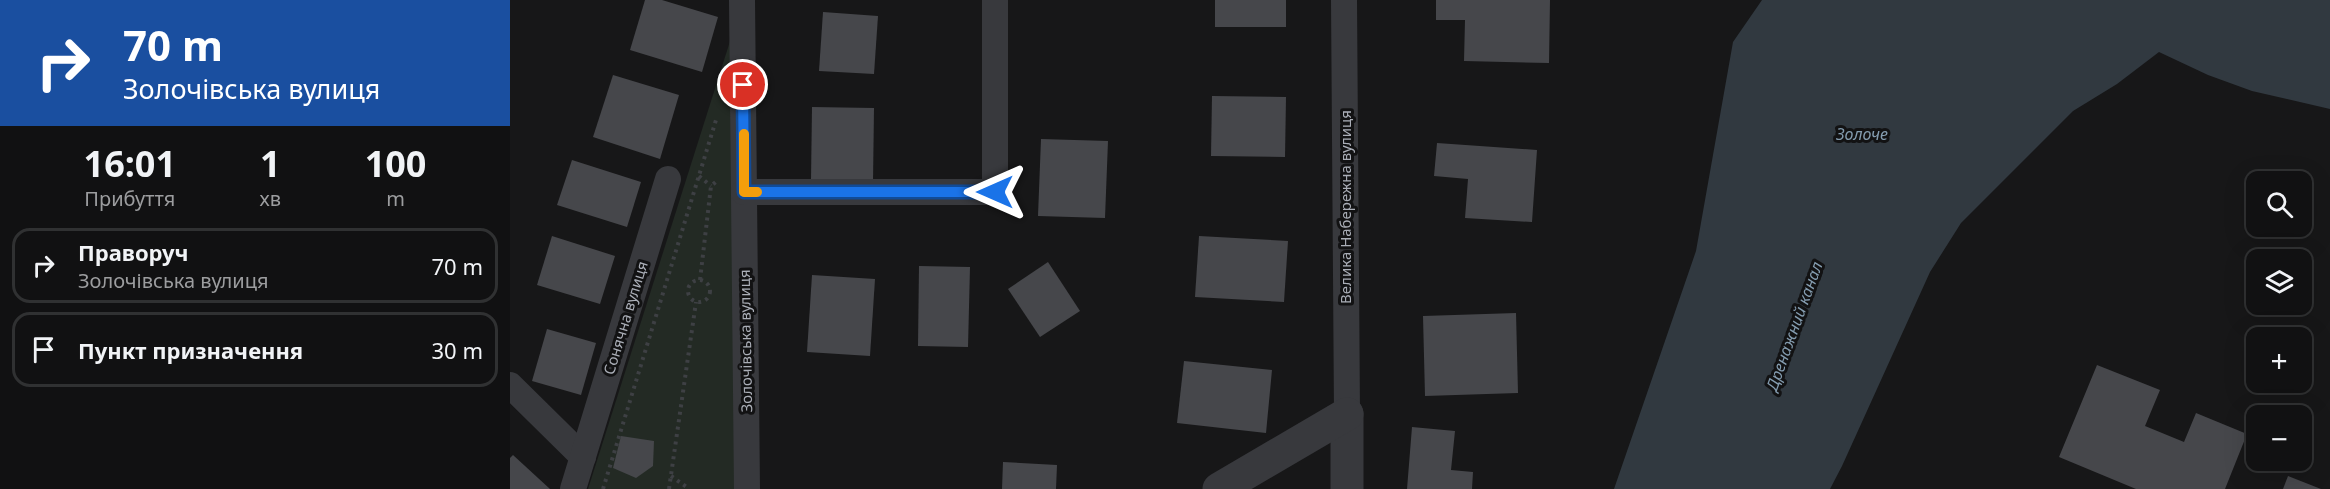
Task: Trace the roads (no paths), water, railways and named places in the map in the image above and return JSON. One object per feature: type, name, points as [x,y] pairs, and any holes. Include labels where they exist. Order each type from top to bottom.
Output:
[{"type":"street","name":"Золочівська вулиця","points":[[742,0],[747,489]]},
{"type":"street","points":[[744,192],[995,192],[995,0]]},
{"type":"street","name":"Велика Набережна вулиця","points":[[1344,0],[1347,489]]},
{"type":"street","name":"Сонячна вулиця","points":[[573,489],[668,179]]},
{"type":"street","points":[[510,385],[583,457]]},
{"type":"street","points":[[1219,489],[1347,414]]},
{"type":"water","name":"Золоче","points":[[1762,0],[2330,0],[2330,109],[2252,91],[2208,75],[2159,52],[2117,84],[2073,111],[1961,223],[1930,272],[1830,489],[1614,489],[1696,251],[1733,42]]},
{"type":"water label","name":"Дренажний канал","points":[[1794,326]]}]
